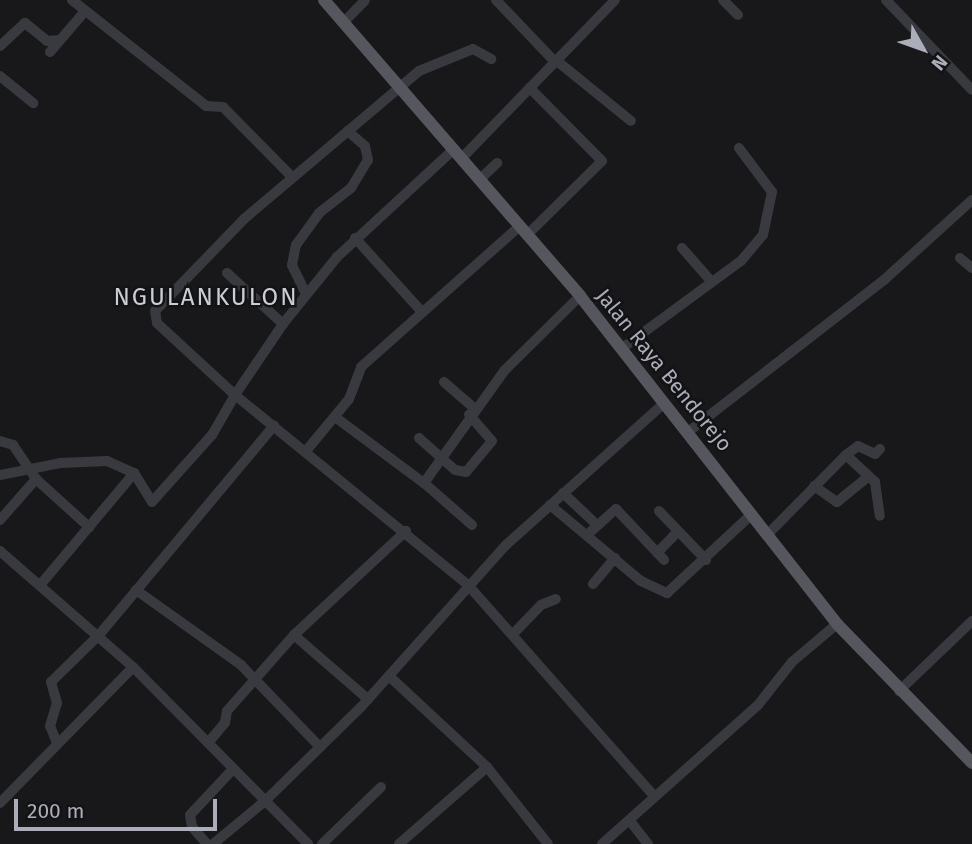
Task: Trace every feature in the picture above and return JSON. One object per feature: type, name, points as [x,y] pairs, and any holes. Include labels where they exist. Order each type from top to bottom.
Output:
[{"type":"main road","name":"Jalan Raya Bendorejo","points":[[324,0],[580,296],[837,624],[899,691],[972,763]]},
{"type":"street","points":[[72,0],[206,106],[223,107],[292,177]]},
{"type":"street","points":[[344,22],[365,0]]},
{"type":"street","points":[[496,0],[556,61],[631,121]]},
{"type":"street","points":[[0,475],[107,461],[134,473],[152,502],[212,435],[235,395],[283,324],[355,238],[457,154],[530,88],[615,0]]},
{"type":"street","points":[[723,0],[738,15]]},
{"type":"street","points":[[886,0],[972,90]]},
{"type":"street","points":[[50,52],[85,11]]},
{"type":"street","points":[[0,47],[25,23],[47,41],[60,40]]},
{"type":"street","points":[[491,59],[473,49],[419,71],[292,177],[205,256],[153,317],[235,395],[406,531],[468,585],[654,796]]},
{"type":"street","points":[[0,76],[33,103]]},
{"type":"street","points":[[306,452],[353,392],[361,367],[422,312],[524,230],[602,161],[530,88]]},
{"type":"street","points":[[306,294],[292,265],[296,245],[319,213],[351,188],[368,160],[365,146],[348,131]]},
{"type":"street","points":[[621,349],[751,251],[768,224],[769,184],[738,148]]},
{"type":"street","points":[[479,180],[497,163]]},
{"type":"street","points":[[688,432],[884,279],[972,200]]},
{"type":"street","points":[[355,238],[422,312]]},
{"type":"street","points":[[682,247],[711,281]]},
{"type":"street","points":[[960,258],[972,268]]},
{"type":"street","points":[[227,273],[283,324]]},
{"type":"street","points":[[424,483],[471,411],[505,370],[580,296]]},
{"type":"street","points":[[419,438],[441,458],[466,472],[491,443],[471,411],[444,382]]},
{"type":"street","points":[[213,844],[265,801],[368,699],[468,585],[550,505],[664,403]]},
{"type":"street","points":[[335,417],[424,483],[472,525]]},
{"type":"street","points":[[57,743],[50,726],[57,703],[51,682],[99,635],[274,426]]},
{"type":"street","points":[[0,441],[13,445],[30,472],[89,527]]},
{"type":"street","points":[[768,534],[846,455],[858,446],[875,454],[880,449]]},
{"type":"street","points":[[846,455],[869,476],[879,491],[880,516]]},
{"type":"street","points":[[0,520],[30,472]]},
{"type":"street","points":[[41,584],[134,473]]},
{"type":"street","points":[[814,486],[837,502],[869,476]]},
{"type":"street","points":[[564,493],[596,524]]},
{"type":"street","points":[[550,505],[641,581],[667,593],[706,560],[752,514]]},
{"type":"street","points":[[587,535],[596,524],[616,509],[661,556],[678,531]]},
{"type":"street","points":[[659,511],[706,560]]},
{"type":"street","points":[[208,743],[225,723],[227,711],[294,635],[406,531]]},
{"type":"street","points":[[0,551],[133,667],[308,844]]},
{"type":"street","points":[[593,584],[615,558]]},
{"type":"street","points":[[136,590],[256,678],[320,747]]},
{"type":"street","points":[[513,634],[541,605],[556,599]]},
{"type":"street","points":[[899,691],[972,621]]},
{"type":"street","points":[[602,844],[758,705],[792,662],[837,624]]},
{"type":"street","points":[[294,635],[368,699]]},
{"type":"street","points":[[0,803],[133,667]]},
{"type":"street","points":[[389,676],[487,767],[548,844]]},
{"type":"street","points":[[399,844],[487,767]]},
{"type":"street","points":[[207,844],[192,827],[190,815],[233,769]]},
{"type":"street","points":[[321,844],[381,787]]},
{"type":"street","points":[[630,821],[648,844]]},
{"type":"district","name":"NGULANKULON","points":[[206,298]]}]
